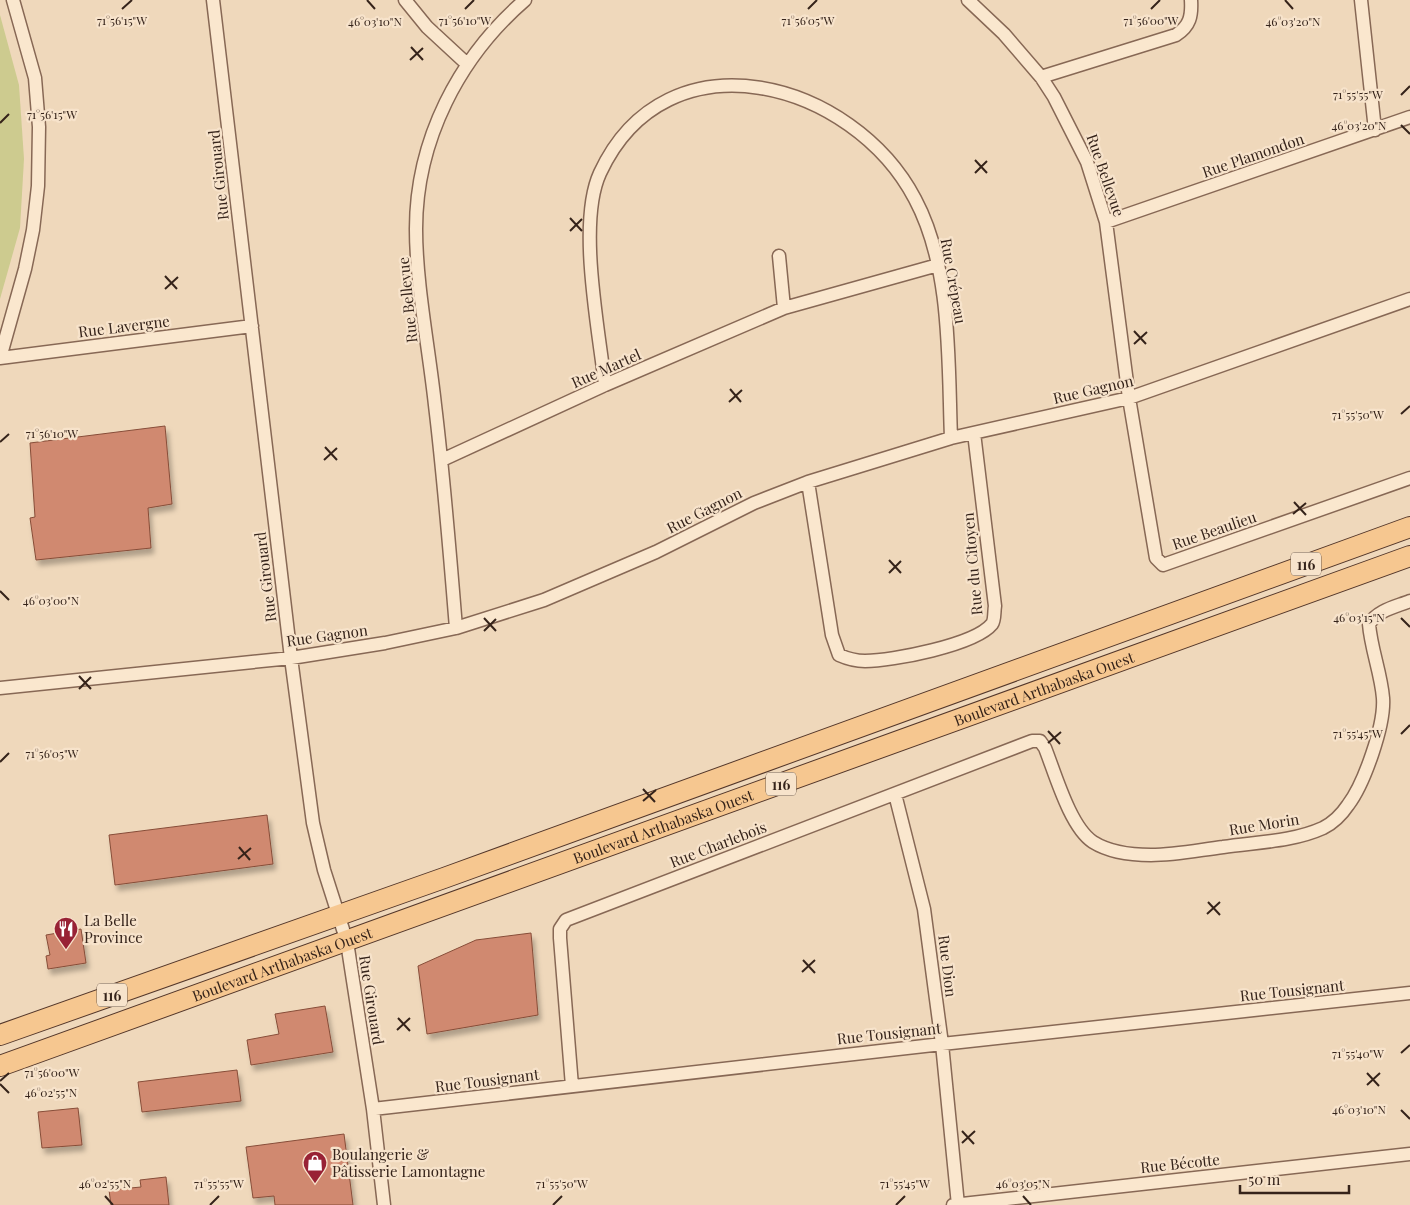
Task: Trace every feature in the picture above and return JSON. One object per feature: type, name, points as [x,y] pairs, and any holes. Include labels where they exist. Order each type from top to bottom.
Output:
[{"type":"main road","name":"Boulevard Arthabaska Ouest","points":[[0,1035],[1410,527]]},
{"type":"main road","name":"Boulevard Arthabaska Ouest","points":[[0,1066],[1410,556]]},
{"type":"street","points":[[0,358],[25,269],[33,230],[38,186],[39,127],[35,78],[13,0]]},
{"type":"street","name":"Rue Girouard","points":[[213,0],[290,658],[313,823],[324,870],[340,914],[347,942],[384,1205]]},
{"type":"street","points":[[405,0],[427,28],[467,64]]},
{"type":"street","name":"Rue Bellevue","points":[[456,628],[442,460],[416,228],[426,160],[437,122],[451,91],[467,64],[490,35],[525,0]]},
{"type":"street","name":"Rue Bellevue","points":[[968,0],[1004,34],[1041,77],[1075,134],[1087,162],[1106,222],[1129,398]]},
{"type":"street","points":[[1041,77],[1176,36],[1185,29],[1192,15],[1191,0]]},
{"type":"street","points":[[1361,0],[1375,130]]},
{"type":"street","name":"Rue Crépeau","points":[[605,385],[589,245],[591,207],[599,174],[618,144],[636,123],[654,109],[680,95],[710,87],[735,85],[758,87],[776,90],[824,108],[860,132],[893,163],[915,200],[931,238],[938,264],[947,336],[951,438]]},
{"type":"street","name":"Rue Plamondon","points":[[1106,222],[1410,117]]},
{"type":"street","points":[[779,256],[784,308]]},
{"type":"street","name":"Rue Martel","points":[[442,460],[605,385],[784,308],[938,264]]},
{"type":"street","name":"Rue Gagnon","points":[[0,688],[290,658],[385,643],[456,628],[544,600],[656,552],[754,502],[808,482],[951,438],[1129,398],[1410,299]]},
{"type":"street","name":"Rue Lavergne","points":[[0,358],[252,326]]},
{"type":"street","name":"Rue Beaulieu","points":[[1129,398],[1156,558],[1163,565],[1410,478]]},
{"type":"street","name":"Rue du Citoyen","points":[[808,482],[832,635],[839,655],[850,660],[864,661],[921,654],[982,633],[993,623],[995,606],[974,433]]},
{"type":"street","name":"Rue Morin","points":[[1040,741],[1045,748],[1079,828],[1092,841],[1106,848],[1124,853],[1151,855],[1293,838],[1311,833],[1325,827],[1338,818],[1349,804],[1360,786],[1378,734],[1383,713],[1383,697],[1370,638],[1369,624],[1374,616],[1410,601]]},
{"type":"street","name":"Rue Charlebois","points":[[572,1086],[560,938],[560,929],[566,920],[1032,741],[1040,741]]},
{"type":"street","name":"Rue Dion","points":[[895,794],[924,909],[942,1044],[958,1205]]},
{"type":"street","name":"Rue Tousignant","points":[[372,1109],[1410,993]]},
{"type":"street","name":"Rue Bécotte","points":[[953,1205],[1410,1154]]},
{"type":"shaded area","points":[[0,15],[19,85],[24,159],[20,228],[0,299]]},
{"type":"building","points":[[165,426],[172,504],[148,508],[151,548],[36,560],[30,518],[35,517],[30,443]]},
{"type":"building","points":[[267,815],[273,864],[115,885],[109,835]]},
{"type":"building","points":[[81,929],[86,963],[48,969],[46,956],[50,955],[46,935]]},
{"type":"building","points":[[531,933],[538,1015],[427,1034],[418,966],[476,940]]},
{"type":"building","points":[[325,1006],[333,1052],[251,1065],[247,1040],[279,1034],[275,1014]]},
{"type":"building","points":[[237,1070],[241,1101],[142,1112],[138,1082]]},
{"type":"building","points":[[78,1108],[82,1145],[42,1148],[38,1112]]},
{"type":"building","points":[[344,1134],[353,1205],[275,1205],[274,1196],[253,1198],[246,1147]]},
{"type":"building","points":[[166,1177],[169,1205],[111,1205],[109,1190],[141,1187],[140,1180]]},
{"type":"place","name":"La Belle Province","points":[[66,950]]},
{"type":"place","name":"Boulangerie & Pâtisserie Lamontagne","points":[[315,1184]]}]
